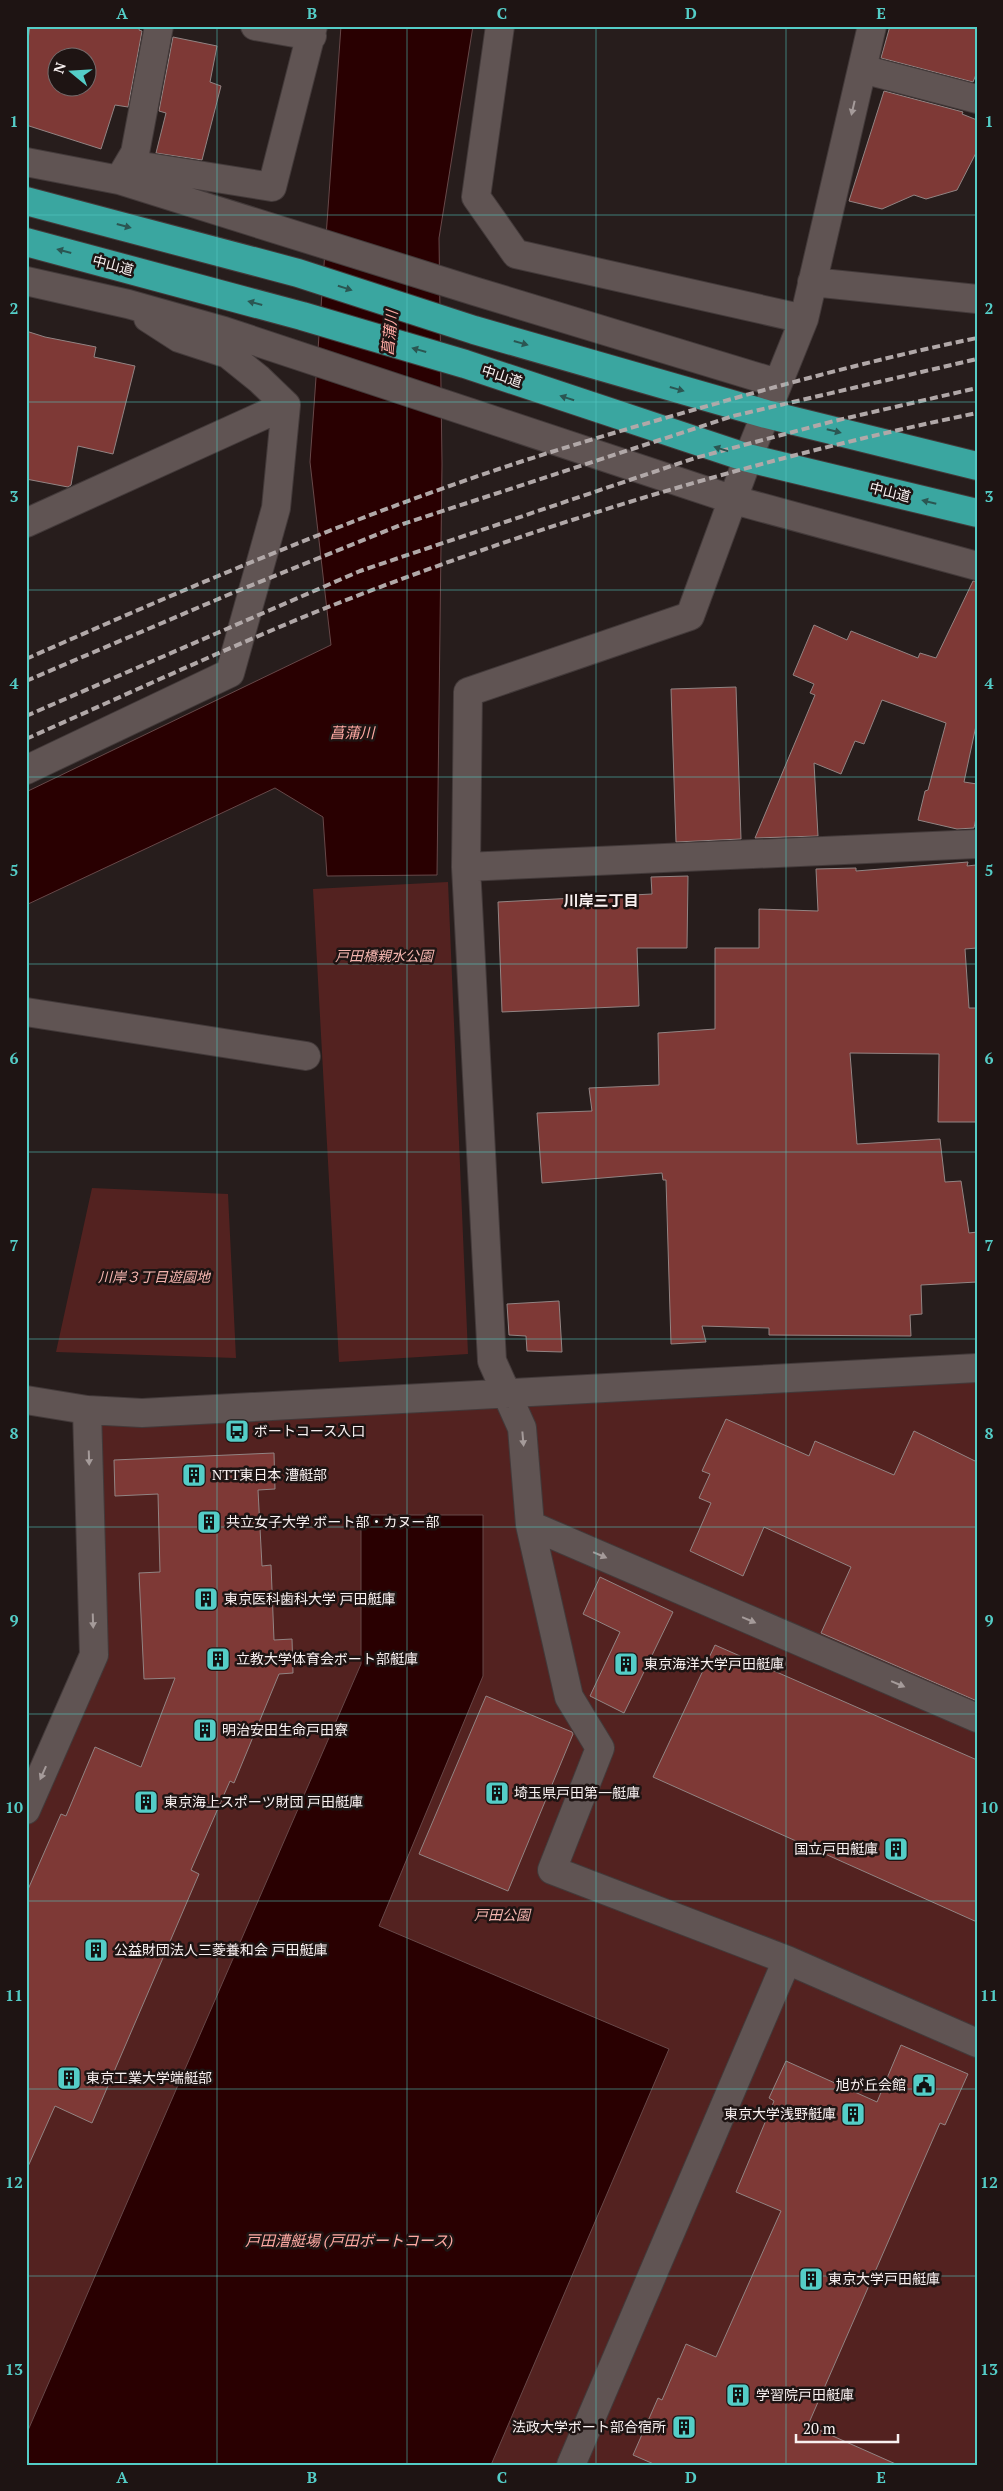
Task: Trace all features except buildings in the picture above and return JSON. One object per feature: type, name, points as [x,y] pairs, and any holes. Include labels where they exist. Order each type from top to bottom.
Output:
[{"type":"highway","points":[[26,201],[298,273],[474,330],[766,414],[977,466]]},
{"type":"highway","name":"中山道","points":[[26,242],[302,316],[465,364],[748,458],[977,513]]},
{"type":"street","points":[[124,172],[135,154],[159,26]]},
{"type":"street","points":[[26,162],[272,187],[313,31],[254,26]]},
{"type":"street","points":[[500,26],[476,198],[516,254],[804,319]]},
{"type":"street","points":[[872,26],[804,319],[748,458],[690,616],[468,692],[466,867],[492,1361],[522,1428],[530,1525],[569,1697],[600,1748],[552,1870],[787,1960],[977,2043]]},
{"type":"street","points":[[862,69],[977,99]]},
{"type":"street","points":[[124,172],[274,229],[474,292],[777,383]]},
{"type":"street","points":[[26,281],[128,304],[224,331],[734,500],[977,566]]},
{"type":"street","points":[[812,282],[977,299]]},
{"type":"street","points":[[128,304],[179,338],[228,354],[259,379],[286,405]]},
{"type":"street","points":[[26,523],[286,405]]},
{"type":"street","points":[[26,770],[230,673],[276,508],[286,405]]},
{"type":"street","points":[[466,867],[977,844]]},
{"type":"street","points":[[26,1012],[306,1056]]},
{"type":"street","points":[[26,1400],[87,1410],[142,1413],[977,1368]]},
{"type":"street","points":[[26,1810],[94,1655],[87,1410]]},
{"type":"street","points":[[530,1525],[977,1718]]},
{"type":"street","points":[[570,2465],[787,1960]]},
{"type":"green space","name":"戸田橋親水公園","points":[[448,882],[468,1354],[339,1362],[313,889]]},
{"type":"green space","name":"川岸３丁目遊園地","points":[[92,1188],[228,1194],[236,1358],[56,1352]]},
{"type":"green space","name":"戸田公園","points":[[977,1366],[977,2465],[26,2465],[26,1811],[94,1655],[87,1410]]},
{"type":"water","name":"菖蒲川","points":[[341,26],[473,26],[439,238],[442,464],[437,875],[327,876],[323,817],[275,788],[26,905],[26,792],[331,645],[310,462]]},
{"type":"water","name":"戸田漕艇場 (戸田ボートコース)","points":[[361,1515],[483,1515],[483,1676],[379,1926],[669,2049],[491,2465],[26,2465],[26,2435],[361,1664]]},
{"type":"railway","points":[[26,659],[210,579],[334,529],[460,482],[634,427],[775,387],[977,338]]},
{"type":"railway","points":[[26,681],[230,594],[403,524],[733,416],[977,359]]},
{"type":"railway","points":[[26,716],[360,571],[695,458],[834,421],[977,388]]},
{"type":"railway","points":[[26,739],[318,611],[479,551],[643,498],[726,474],[893,431],[977,413]]},
{"type":"place","name":"ボートコース入口","points":[[237,1431]]},
{"type":"place","name":"NTT東日本 漕艇部","points":[[194,1475]]},
{"type":"place","name":"共立女子大学 ボート部・カヌー部","points":[[209,1522]]},
{"type":"place","name":"東京医科歯科大学 戸田艇庫","points":[[206,1599]]},
{"type":"place","name":"立教大学体育会ボート部艇庫","points":[[218,1659]]},
{"type":"place","name":"東京海洋大学戸田艇庫","points":[[626,1664]]},
{"type":"place","name":"明治安田生命戸田寮","points":[[205,1730]]},
{"type":"place","name":"埼玉県戸田第一艇庫","points":[[497,1793]]},
{"type":"place","name":"東京海上スポーツ財団 戸田艇庫","points":[[146,1802]]},
{"type":"place","name":"国立戸田艇庫","points":[[896,1849]]},
{"type":"place","name":"公益財団法人三菱養和会 戸田艇庫","points":[[96,1950]]},
{"type":"place","name":"東京工業大学端艇部","points":[[69,2078]]},
{"type":"place","name":"旭が丘会館","points":[[924,2085]]},
{"type":"place","name":"東京大学浅野艇庫","points":[[853,2114]]},
{"type":"place","name":"東京大学戸田艇庫","points":[[811,2279]]},
{"type":"place","name":"学習院戸田艇庫","points":[[738,2395]]},
{"type":"place","name":"法政大学ボート部合宿所","points":[[684,2427]]},
{"type":"district","name":"川岸三丁目","points":[[601,901]]}]
